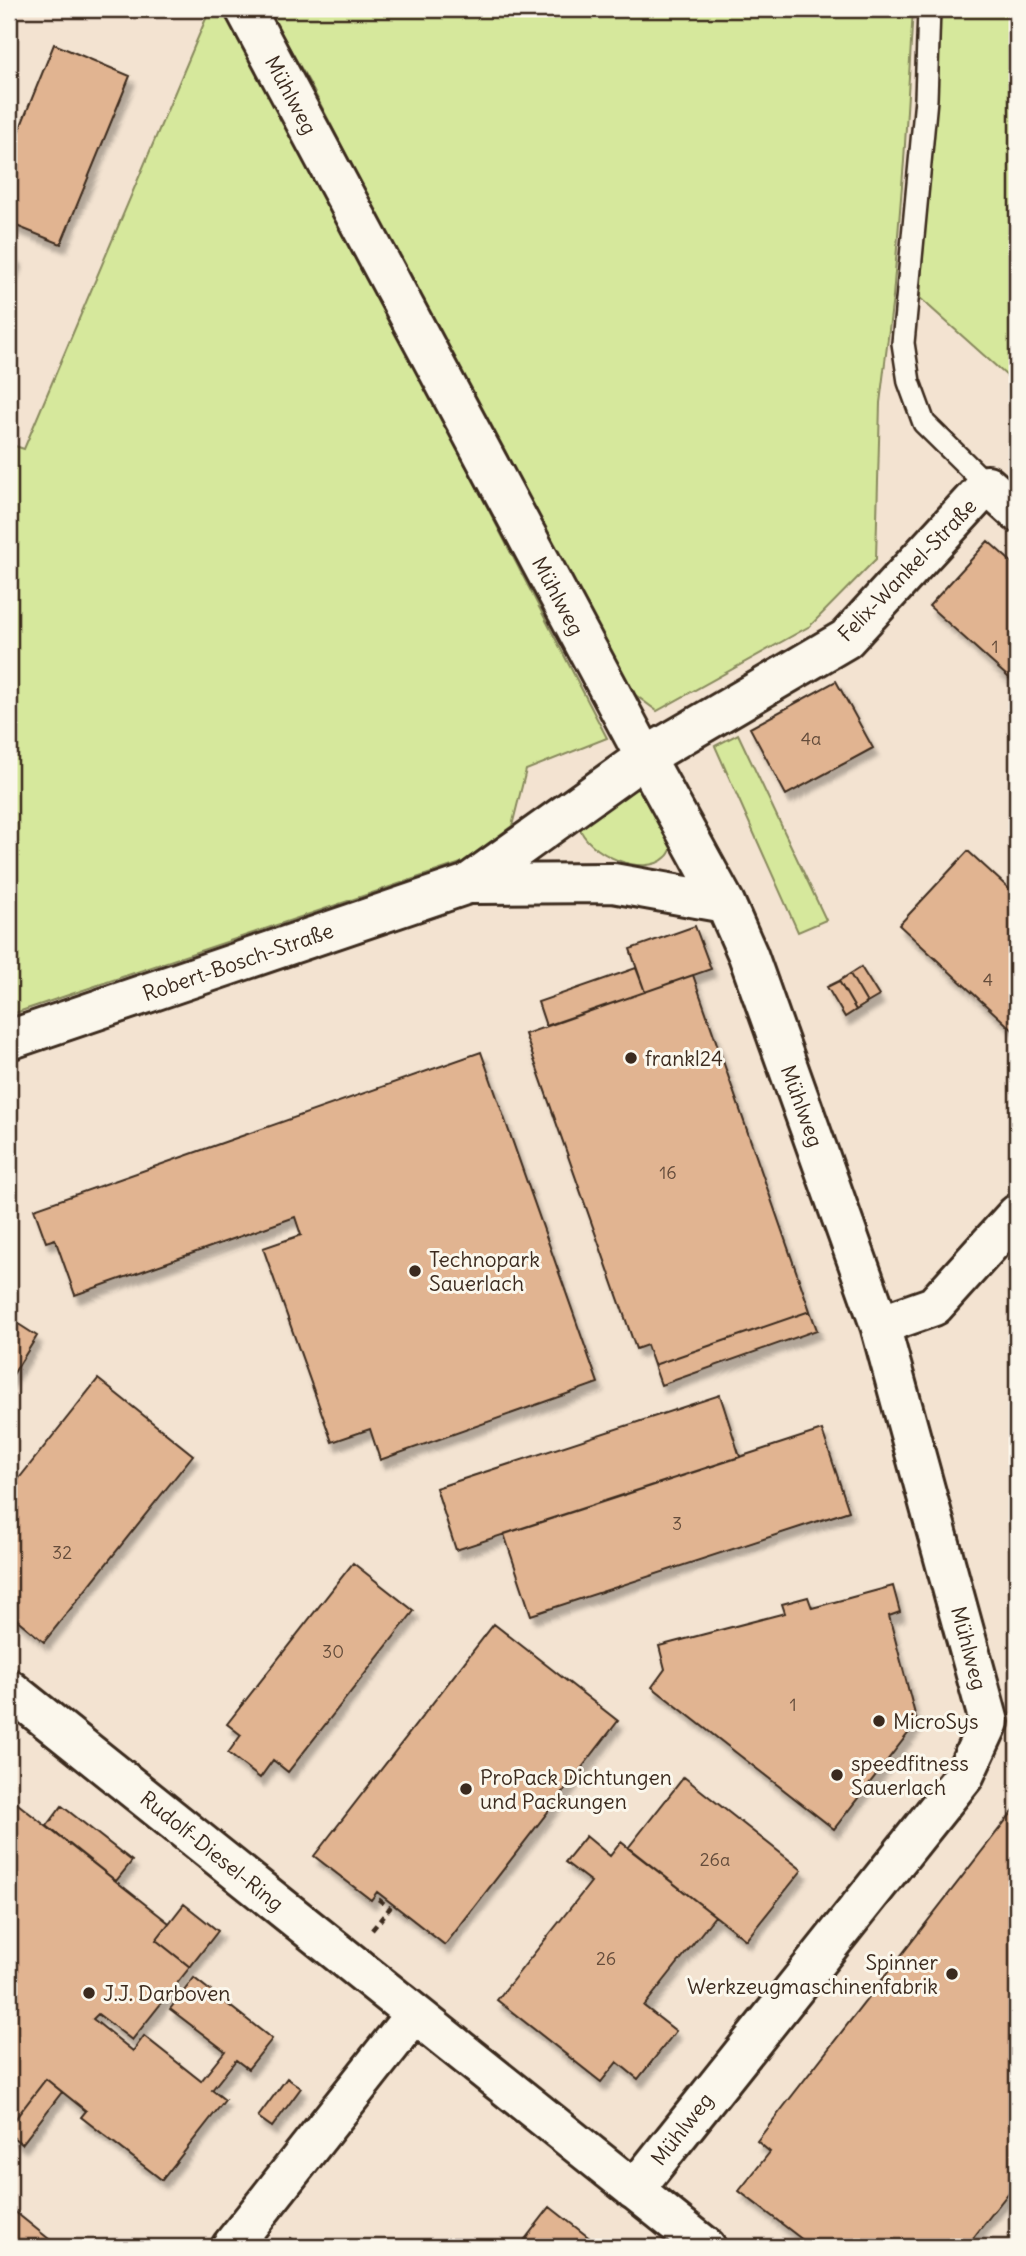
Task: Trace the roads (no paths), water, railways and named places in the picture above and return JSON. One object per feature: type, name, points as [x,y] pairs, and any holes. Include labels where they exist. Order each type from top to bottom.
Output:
[{"type":"street","name":"Mühlweg","points":[[245,9],[645,757],[726,903],[748,955],[880,1325],[989,1722],[964,1776],[634,2189]]},
{"type":"street","name":"Felix-Wankel-Straße","points":[[645,757],[846,639],[987,485],[1017,512]]},
{"type":"street","name":"Robert-Bosch-Straße","points":[[9,1040],[468,884],[645,757]]},
{"type":"street","name":"Robert-Bosch-Straße","points":[[468,884],[613,883],[726,903]]},
{"type":"street","points":[[880,1325],[934,1306],[1017,1214]]},
{"type":"street","name":"Rudolf-Diesel-Ring","points":[[9,1689],[706,2247]]},
{"type":"street","points":[[231,2247],[414,2015]]},
{"type":"lane","points":[[929,9],[926,100],[903,343],[909,382],[924,423],[987,485]]},
{"type":"place","name":"frankl24","points":[[631,1058]]},
{"type":"place","name":"Technopark Sauerlach","points":[[415,1271]]},
{"type":"place","name":"MicroSys","points":[[879,1721]]},
{"type":"place","name":"speedfitness Sauerlach","points":[[837,1775]]},
{"type":"place","name":"ProPack Dichtungen und Packungen","points":[[466,1789]]},
{"type":"place","name":"Spinner Werkzeugmaschinenfabrik","points":[[952,1974]]},
{"type":"place","name":"J.J. Darboven","points":[[89,1993]]}]
